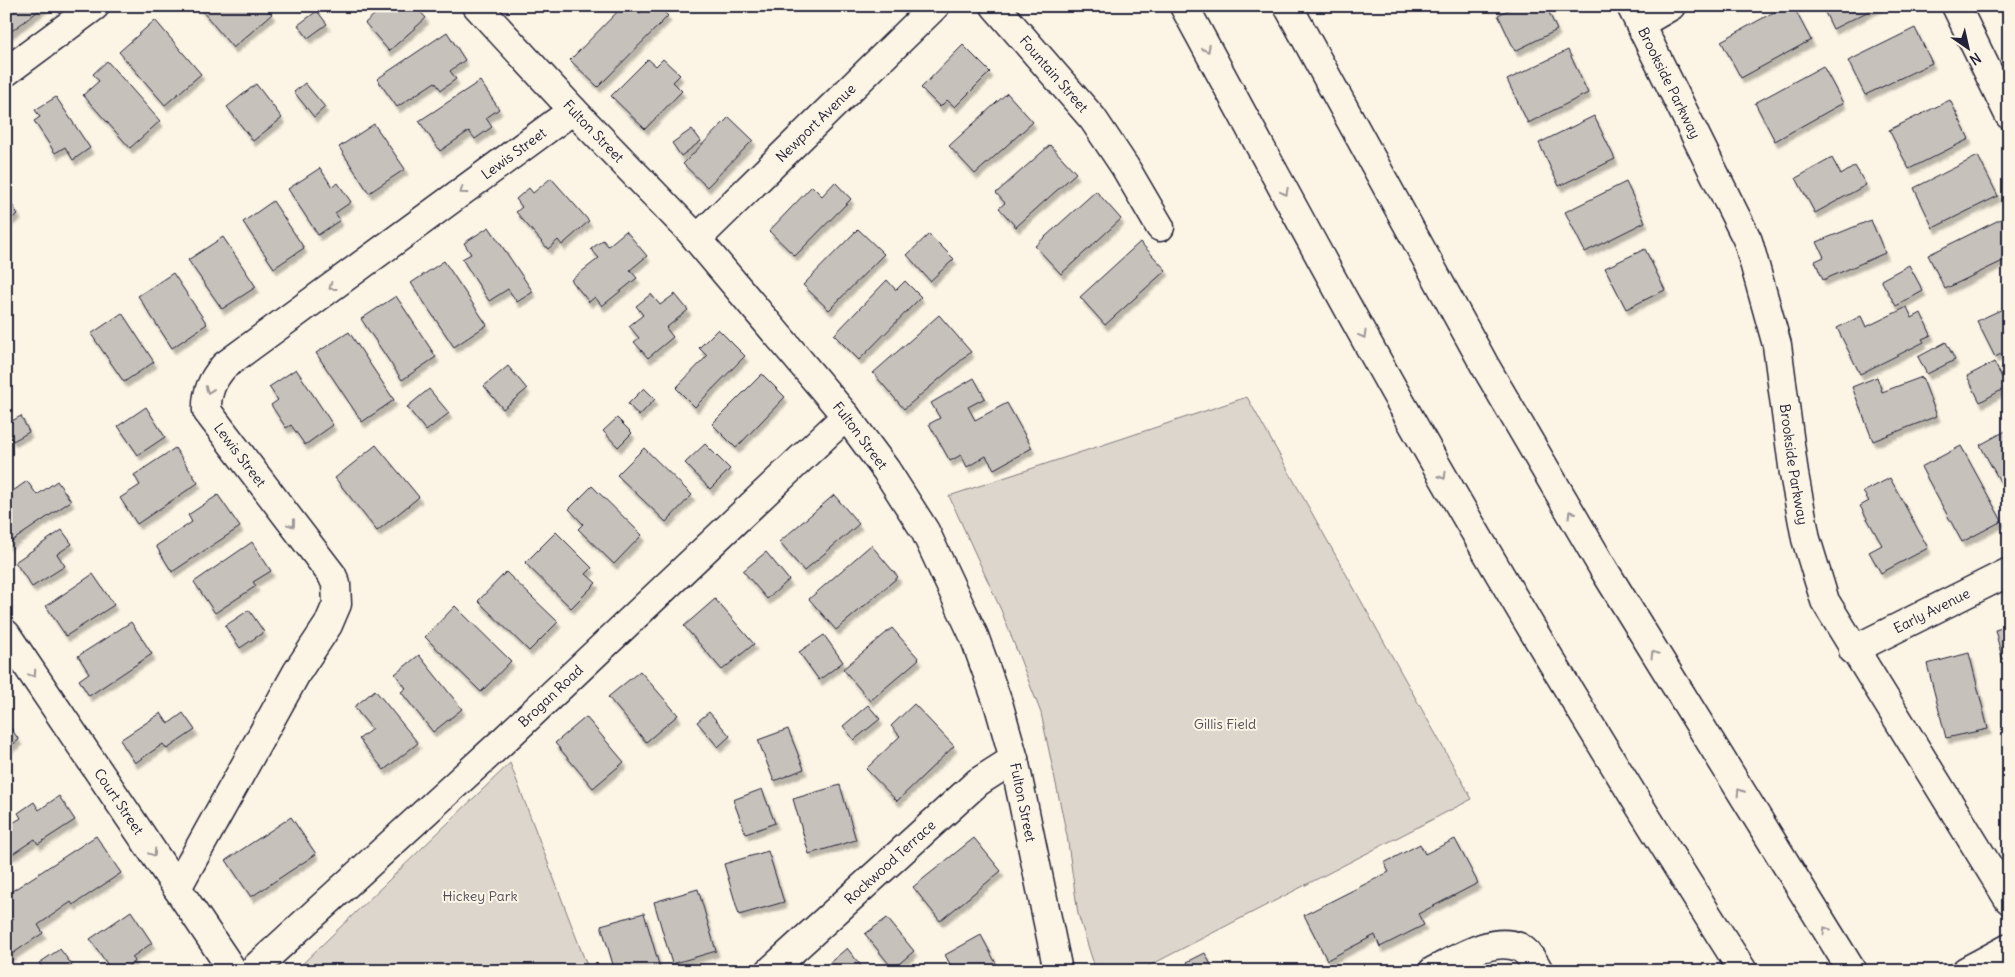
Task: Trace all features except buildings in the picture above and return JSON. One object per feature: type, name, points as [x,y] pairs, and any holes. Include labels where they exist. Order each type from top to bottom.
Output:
[{"type":"main road","points":[[6,72],[95,6]]},
{"type":"main road","name":"Fulton Street","points":[[477,6],[573,110],[697,239],[846,416],[886,470],[925,531],[974,636],[999,706],[1014,759],[1058,971]]},
{"type":"main road","name":"Newport Avenue","points":[[697,239],[935,6]]},
{"type":"main road","name":"Fountain Street","points":[[996,6],[1093,119],[1125,166],[1160,227]]},
{"type":"main road","points":[[1184,6],[1359,327],[1464,513],[1589,724],[1744,971]]},
{"type":"main road","points":[[1288,6],[1427,262],[1548,475],[1669,677],[1852,971]]},
{"type":"main road","points":[[1635,15],[1672,6]]},
{"type":"main road","points":[[1956,6],[2009,115]]},
{"type":"main road","name":"Brookside Parkway","points":[[1635,15],[1748,241],[1777,345],[1794,474],[1806,539],[1825,602],[2009,900]]},
{"type":"main road","name":"Lewis Street","points":[[177,888],[297,672],[328,625],[337,604],[336,584],[332,576],[207,411],[206,398],[212,382],[224,366],[573,110]]},
{"type":"main road","name":"Brogan Road","points":[[252,971],[502,742],[846,416]]},
{"type":"main road","name":"Early Avenue","points":[[1853,650],[2009,572]]},
{"type":"main road","name":"Court Street","points":[[6,634],[233,971]]},
{"type":"main road","name":"Rockwood Terrace","points":[[770,971],[978,782],[1014,759]]},
{"type":"main road","points":[[1434,971],[1477,950],[1498,944],[1520,948],[1534,962],[1539,971]]},
{"type":"main road","points":[[1966,971],[2009,948]]},
{"type":"green space","name":"Gillis Field","points":[[1247,397],[1472,799],[1139,971],[1096,971],[1078,914],[1067,836],[1041,713],[1001,610],[949,496]]},
{"type":"green space","name":"Hickey Park","points":[[510,763],[589,971],[295,971]]}]
